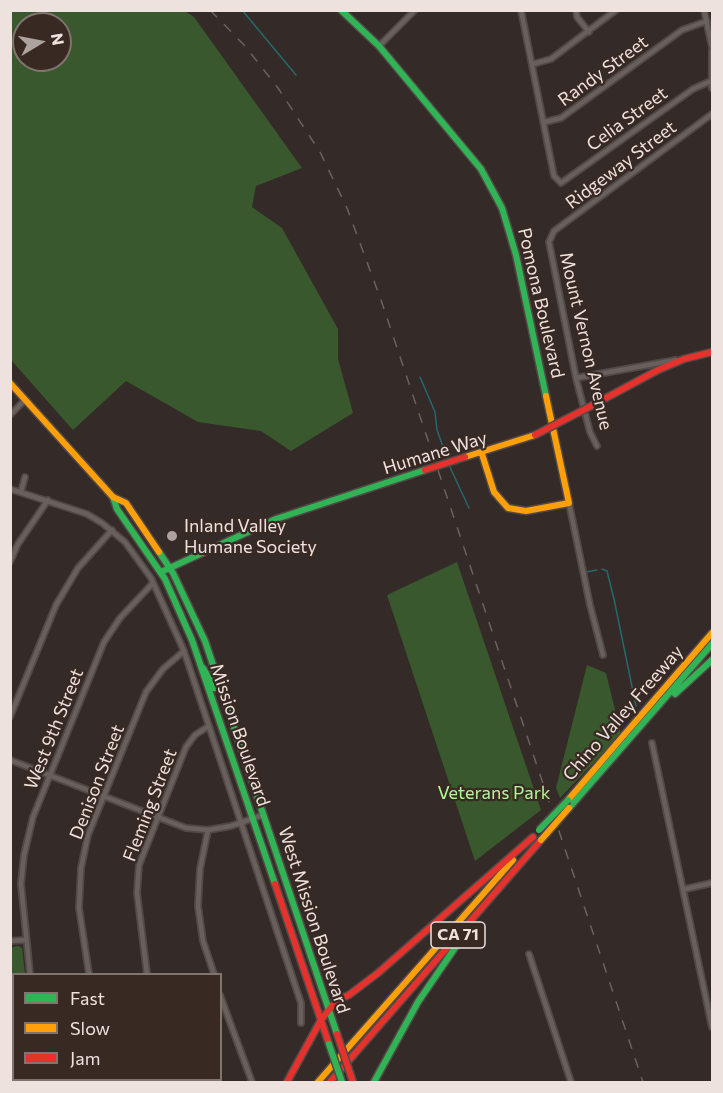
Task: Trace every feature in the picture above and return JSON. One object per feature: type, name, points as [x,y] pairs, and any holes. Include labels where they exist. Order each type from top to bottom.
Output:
[{"type":"main road","name":"Pomona Boulevard","points":[[341,10],[379,46],[481,169],[502,208],[516,255],[569,504]]},
{"type":"main road","name":"Humane Way","points":[[161,572],[276,519],[535,435],[658,370],[684,359],[712,352]]},
{"type":"main road","points":[[10,383],[113,496],[126,503],[169,567]]},
{"type":"main road","points":[[482,454],[494,492],[508,508],[526,511],[569,504]]},
{"type":"main road","name":"Mission Boulevard","points":[[113,496],[117,509],[161,572],[201,666],[342,1083]]},
{"type":"main road","name":"West Mission Boulevard","points":[[169,567],[199,626],[221,687],[352,1083]]},
{"type":"main road","points":[[693,656],[712,628]]},
{"type":"main road","name":"Chino Valley Freeway","points":[[318,1083],[539,830],[650,716],[652,709],[712,633]]},
{"type":"main road","name":"Chino Valley Freeway","points":[[330,1083],[569,808],[615,751],[712,644]]},
{"type":"main road","points":[[652,709],[712,660]]},
{"type":"main road","points":[[201,666],[207,672],[214,688],[221,687]]},
{"type":"main road","points":[[287,1083],[328,1009],[378,973],[533,837]]},
{"type":"main road","points":[[374,1083],[418,1002],[476,916]]},
{"type":"street","points":[[379,46],[415,10]]},
{"type":"street","points":[[521,10],[545,122]]},
{"type":"street","points":[[576,10],[577,17],[589,32]]},
{"type":"street","points":[[533,64],[551,59],[616,10]]},
{"type":"street","points":[[704,10],[712,48],[712,88]]},
{"type":"street","name":"Randy Street","points":[[545,122],[561,118],[682,30],[707,21]]},
{"type":"street","name":"Celia Street","points":[[545,122],[554,176],[561,183],[693,89],[711,81]]},
{"type":"street","name":"Ridgeway Street","points":[[549,242],[554,231],[712,114]]},
{"type":"street","name":"Mount Vernon Avenue","points":[[549,242],[576,378],[590,432],[597,446]]},
{"type":"street","points":[[576,378],[684,359]]},
{"type":"street","points":[[10,415],[26,400]]},
{"type":"street","points":[[21,492],[25,477]]},
{"type":"street","points":[[10,489],[87,514],[112,530],[137,557],[153,583],[184,651],[301,1003],[301,1023]]},
{"type":"street","points":[[10,562],[18,544],[48,500]]},
{"type":"street","name":"Pomona Boulevard","points":[[569,504],[603,655]]},
{"type":"street","points":[[10,717],[56,605],[78,568],[112,530]]},
{"type":"street","name":"West 9th Street","points":[[30,973],[21,884],[24,855],[33,817],[104,642],[120,618],[153,583]]},
{"type":"street","name":"Denison Street","points":[[88,973],[79,909],[81,868],[88,835],[146,692],[162,669],[184,651]]},
{"type":"street","name":"Fleming Street","points":[[147,973],[137,893],[140,865],[156,818],[186,747],[195,735],[209,726]]},
{"type":"street","points":[[652,742],[685,889],[712,1027]]},
{"type":"street","points":[[10,760],[186,828],[208,830],[241,823],[263,815]]},
{"type":"street","points":[[208,830],[200,869],[198,906],[203,941],[213,973]]},
{"type":"street","points":[[685,889],[712,883]]},
{"type":"street","points":[[10,941],[26,940]]},
{"type":"street","points":[[529,954],[571,1083]]},
{"type":"street","points":[[222,1007],[252,1083]]},
{"type":"green space","points":[[11,11],[185,11],[194,17],[302,168],[256,186],[252,207],[282,228],[338,329],[338,359],[353,413],[291,451],[261,431],[198,422],[126,381],[73,430],[11,360]]},
{"type":"green space","name":"Veterans Park","points":[[457,562],[541,810],[475,861],[387,595]]},
{"type":"green space","points":[[587,665],[606,673],[621,734],[560,798],[556,788]]},
{"type":"green space","points":[[11,947],[22,948],[25,973],[12,973],[11,1052]]},
{"type":"waterway","points":[[242,10],[296,75]]},
{"type":"waterway","points":[[420,377],[435,412],[437,430],[448,461]]},
{"type":"waterway","points":[[449,465],[469,508]]},
{"type":"waterway","points":[[602,569],[607,571],[614,599],[636,706]]},
{"type":"waterway","points":[[586,572],[597,570]]},
{"type":"railway","points":[[210,10],[245,46],[278,88],[320,152],[347,208],[381,300],[643,1082]]},
{"type":"traffic: fast","points":[[341,10],[379,46],[481,169],[502,208],[516,255],[546,396]]},
{"type":"traffic: fast","points":[[161,572],[276,519],[425,470]]},
{"type":"traffic: fast","points":[[113,497],[117,509],[165,579],[192,640],[275,884]]},
{"type":"traffic: fast","points":[[159,552],[173,573],[205,641],[337,1034]]},
{"type":"traffic: fast","points":[[569,808],[712,644]]},
{"type":"traffic: fast","points":[[675,694],[712,660]]},
{"type":"traffic: fast","points":[[203,668],[214,688],[221,687]]},
{"type":"traffic: fast","points":[[539,830],[568,800]]},
{"type":"traffic: fast","points":[[374,1082],[418,1002],[461,939]]},
{"type":"traffic: fast","points":[[329,1044],[342,1082]]},
{"type":"traffic: slow","points":[[10,383],[113,497],[126,503],[159,552]]},
{"type":"traffic: slow","points":[[482,454],[494,492],[508,508],[526,511],[569,503],[546,396]]},
{"type":"traffic: slow","points":[[465,457],[535,435]]},
{"type":"traffic: slow","points":[[568,800],[712,633]]},
{"type":"traffic: slow","points":[[541,840],[569,808]]},
{"type":"traffic: slow","points":[[318,1082],[513,860]]},
{"type":"traffic: jam","points":[[593,405],[658,370],[684,359],[712,352]]},
{"type":"traffic: jam","points":[[535,435],[593,405]]},
{"type":"traffic: jam","points":[[425,470],[465,457]]},
{"type":"traffic: jam","points":[[287,1082],[321,1020],[336,1001],[349,995],[378,973],[533,837]]},
{"type":"traffic: jam","points":[[330,1082],[541,840]]},
{"type":"traffic: jam","points":[[275,884],[329,1044]]},
{"type":"traffic: jam","points":[[337,1034],[353,1082]]},
{"type":"place","name":"Inland Valley Humane Society","points":[[172,536]]}]
